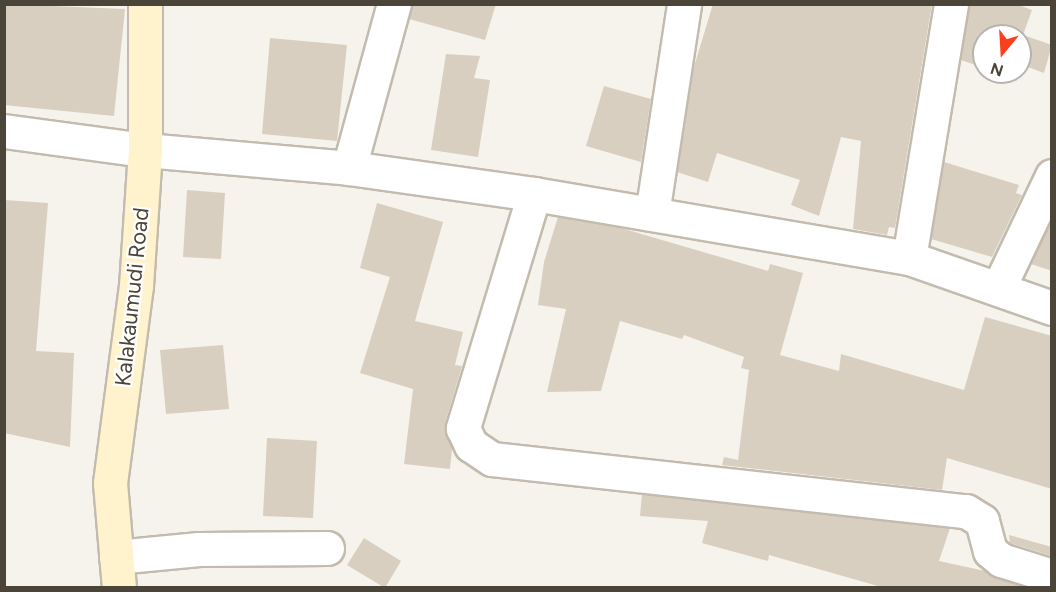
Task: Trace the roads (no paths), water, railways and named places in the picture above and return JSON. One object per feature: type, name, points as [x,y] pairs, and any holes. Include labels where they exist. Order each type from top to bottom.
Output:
[{"type":"street","name":"Kalakaumudi Road","points":[[118,572],[110,483],[136,286],[145,150],[145,4]]},
{"type":"street","points":[[349,168],[394,4]]},
{"type":"street","points":[[652,214],[684,4]]},
{"type":"street","points":[[909,258],[951,4]]},
{"type":"street","points":[[4,131],[145,150],[349,168],[534,194],[909,258],[999,287],[1052,308]]},
{"type":"street","points":[[999,287],[1052,176]]},
{"type":"street","points":[[534,194],[463,428],[471,445],[492,459],[966,511],[982,522],[990,551],[1001,560],[1052,576]]},
{"type":"street","points":[[118,572],[199,549],[327,548]]}]
